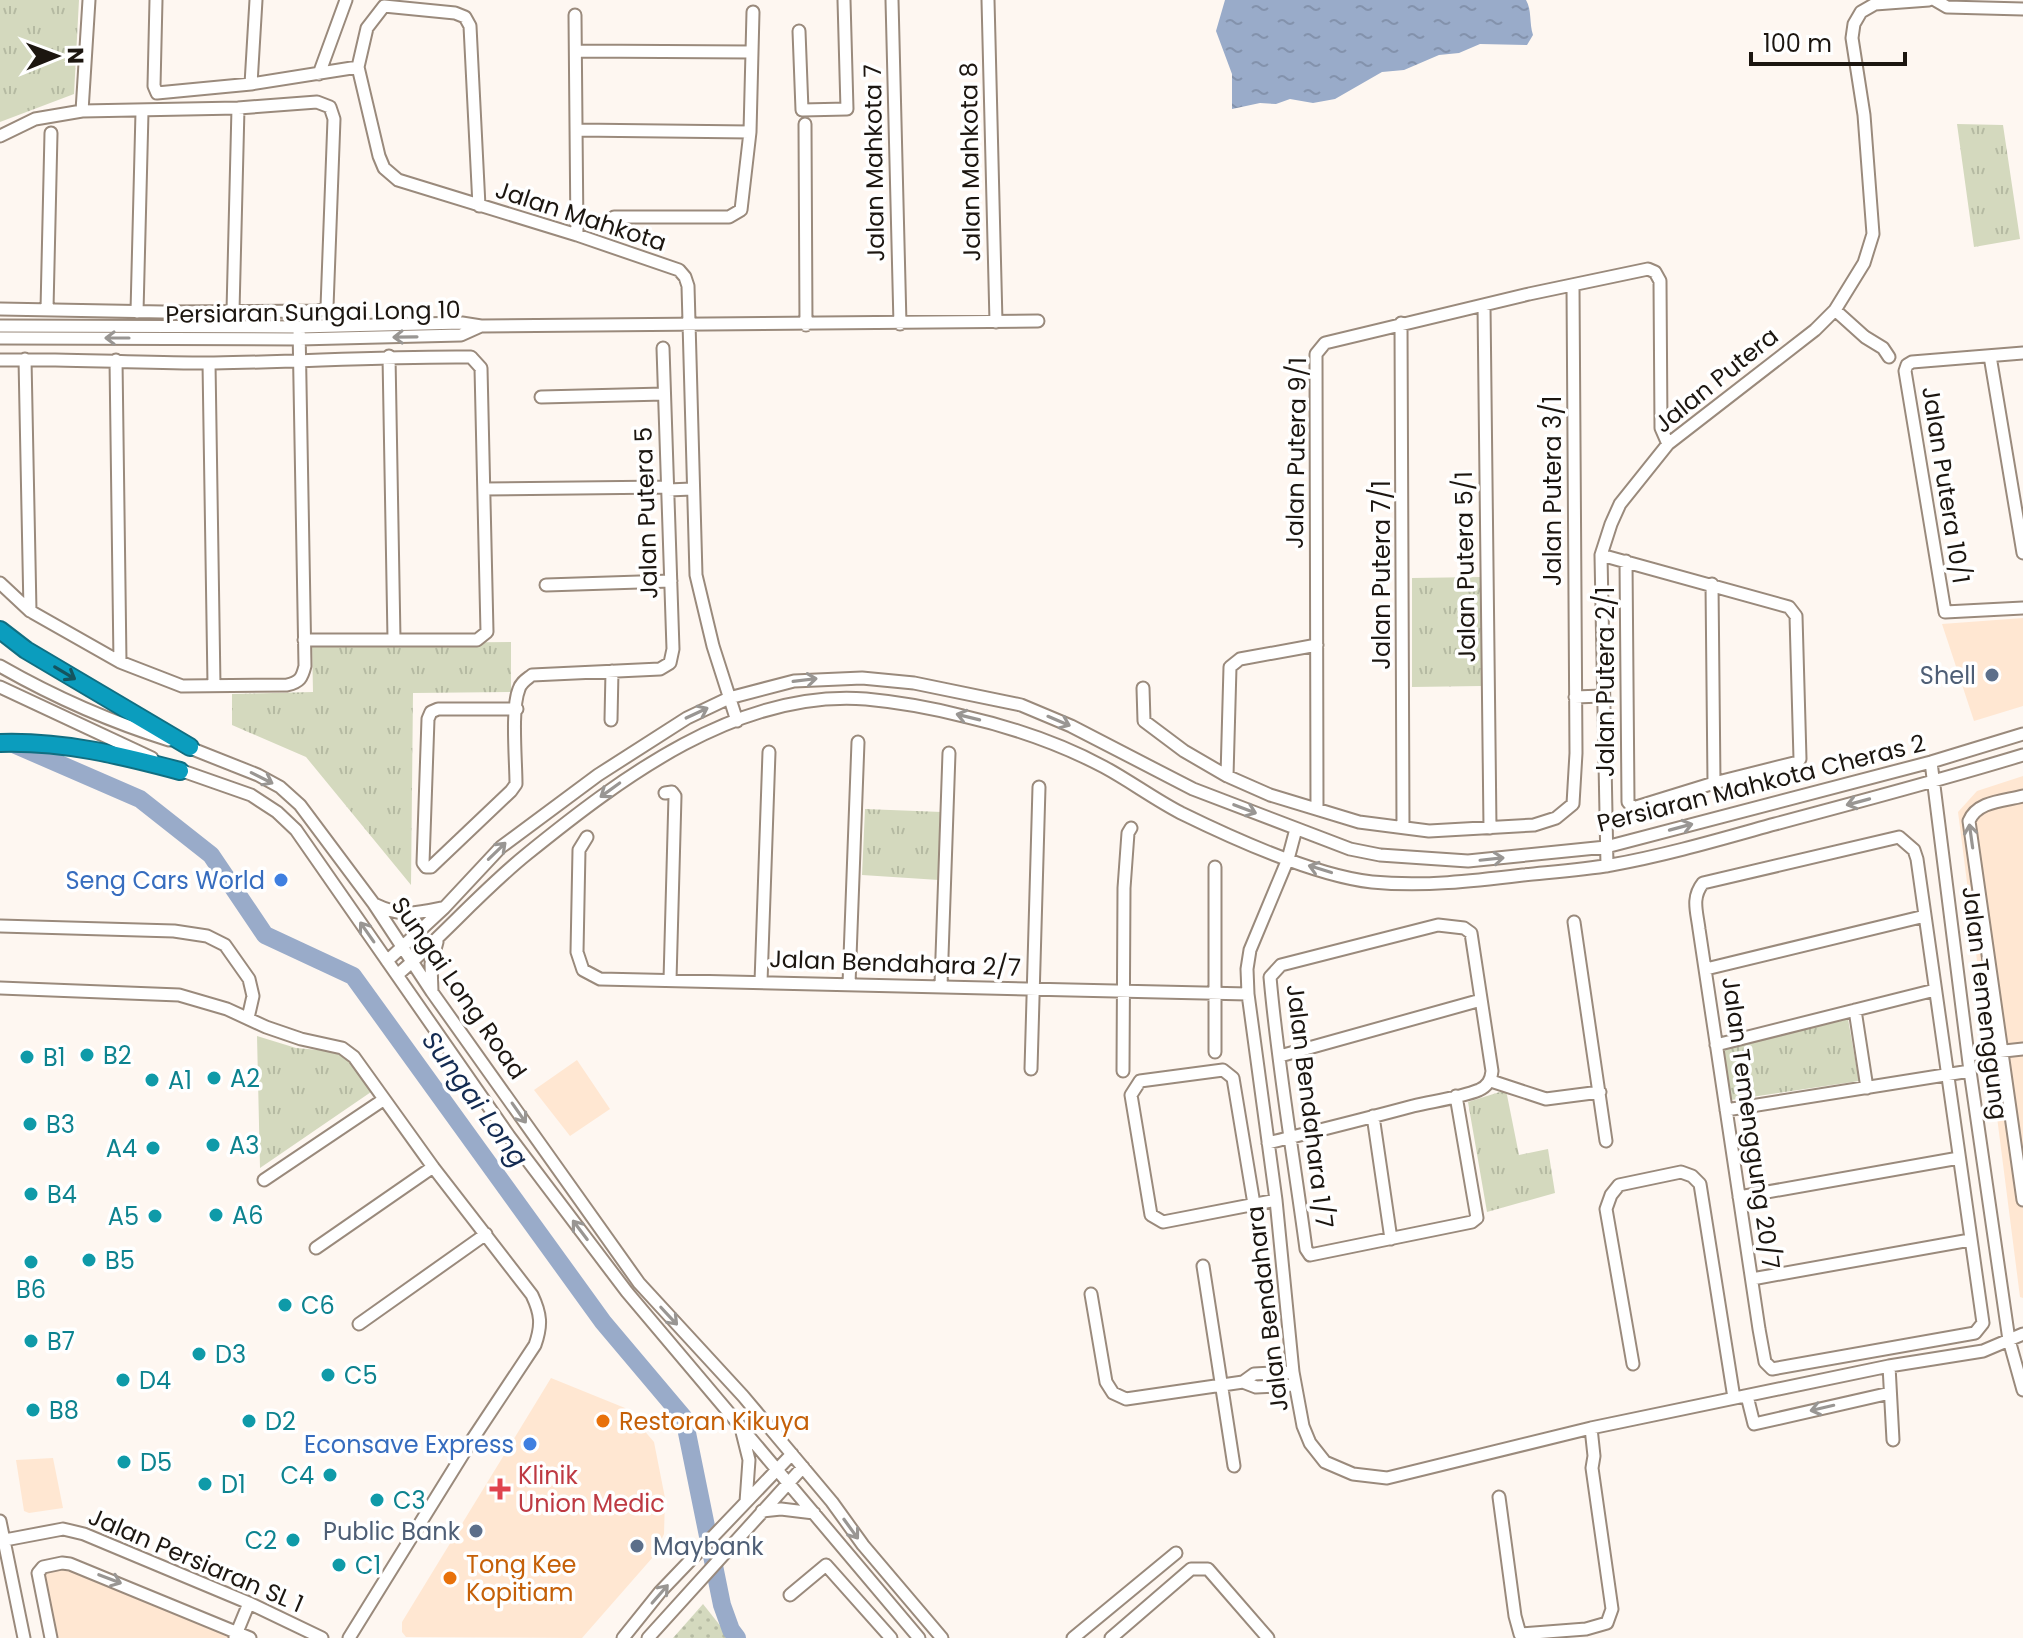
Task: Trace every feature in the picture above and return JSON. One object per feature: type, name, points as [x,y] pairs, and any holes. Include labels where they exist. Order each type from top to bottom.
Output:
[{"type":"highway","points":[[0,630],[26,650],[190,747]]},
{"type":"highway","points":[[0,743],[104,750],[180,771]]},
{"type":"street","points":[[82,111],[89,0]]},
{"type":"street","points":[[156,0],[154,86],[157,93],[251,84],[358,67]]},
{"type":"street","points":[[251,84],[256,0]]},
{"type":"street","points":[[319,74],[346,0]]},
{"type":"street","points":[[799,31],[800,106],[805,111],[847,109],[844,0]]},
{"type":"street","name":"Jalan Mahkota 7","points":[[892,0],[900,324]]},
{"type":"street","name":"Jalan Mahkota 8","points":[[988,0],[996,322]]},
{"type":"street","name":"Jalan Putera","points":[[1607,866],[1601,555],[1620,504],[1668,444],[1815,330],[1835,310],[1864,263],[1873,234],[1866,130],[1852,38],[1854,24],[1861,12],[1875,4],[1932,0],[1947,7],[2023,9]]},
{"type":"street","name":"Jalan Mahkota","points":[[479,206],[470,26],[465,17],[455,13],[384,6],[367,28],[358,67],[384,168],[398,180],[479,206],[577,235],[679,270],[685,277],[688,286],[696,575],[713,646],[737,721]]},
{"type":"street","points":[[614,217],[729,217],[741,210],[750,132],[753,12]]},
{"type":"street","points":[[575,15],[577,235]]},
{"type":"street","points":[[576,51],[751,52]]},
{"type":"street","points":[[0,136],[35,119],[82,111],[142,112],[317,102],[330,107],[334,119],[327,307],[318,311],[0,309]]},
{"type":"street","points":[[233,311],[238,108]]},
{"type":"street","points":[[137,312],[142,112]]},
{"type":"street","points":[[805,124],[806,325]]},
{"type":"street","points":[[577,130],[750,132]]},
{"type":"street","points":[[47,309],[51,133]]},
{"type":"street","name":"Jalan Putera 9/1","points":[[1317,809],[1316,354],[1325,343],[1401,323],[1648,269],[1655,272],[1660,281],[1661,428],[1668,444]]},
{"type":"street","name":"Jalan Putera 3/1","points":[[1143,688],[1142,716],[1148,726],[1227,776],[1270,795],[1359,822],[1429,831],[1534,825],[1567,812],[1573,804],[1575,697],[1573,285]]},
{"type":"street","name":"Jalan Putera 5/1","points":[[1484,305],[1490,828]]},
{"type":"street","points":[[1835,310],[1865,337],[1883,348],[1889,357],[1907,365],[1912,362],[2023,353]]},
{"type":"street","points":[[900,324],[1038,321]]},
{"type":"street","name":"Persiaran Sungai Long 10","points":[[0,338],[299,333],[462,323],[481,326],[900,324]]},
{"type":"street","name":"Jalan Putera 7/1","points":[[1401,323],[1403,827]]},
{"type":"street","name":"Persiaran Sungai Long 10","points":[[0,326],[299,333]]},
{"type":"street","points":[[0,583],[30,611],[120,662],[182,686],[287,685],[298,682],[305,666],[299,333]]},
{"type":"street","name":"Jalan Putera 5","points":[[612,671],[660,669],[670,663],[673,649],[663,348]]},
{"type":"street","points":[[389,356],[394,639]]},
{"type":"street","points":[[0,360],[209,363],[300,362],[389,356],[471,357],[478,362],[481,368],[484,489],[487,632],[484,637],[477,640],[304,640]]},
{"type":"street","points":[[1990,356],[2023,553]]},
{"type":"street","points":[[25,359],[30,611]]},
{"type":"street","points":[[116,360],[120,662]]},
{"type":"street","points":[[209,363],[214,685]]},
{"type":"street","name":"Jalan Putera 10/1","points":[[1907,365],[1905,371],[1945,612],[2023,608]]},
{"type":"street","points":[[541,397],[664,394]]},
{"type":"street","points":[[484,489],[692,486]]},
{"type":"street","points":[[1601,555],[1626,561],[1712,584],[1783,603],[1794,611],[1800,759],[1714,783],[1712,584]]},
{"type":"street","name":"Jalan Putera 2/1","points":[[1626,561],[1628,802],[1633,808],[1714,783]]},
{"type":"street","points":[[546,585],[671,581]]},
{"type":"street","points":[[1227,776],[1230,667],[1240,659],[1317,645]]},
{"type":"street","name":"Sungai Long Road","points":[[0,666],[47,693],[107,720],[190,747],[280,787],[300,805],[374,904],[432,992],[639,1283],[743,1396],[942,1638]]},
{"type":"street","points":[[517,709],[438,709],[431,712],[428,719],[423,863],[426,867],[431,867],[516,784],[518,690],[532,675],[612,671],[611,720]]},
{"type":"street","name":"Persiaran Mahkota Cheras 2","points":[[387,961],[444,908],[501,847],[666,729],[729,698],[773,685],[816,678],[914,683],[1021,705],[1071,726],[1193,789],[1350,849],[1380,855],[1468,861],[1606,847],[1931,762],[2023,734]]},
{"type":"street","name":"Sungai Long Road","points":[[0,687],[180,771],[251,795],[277,812],[296,830],[509,1136],[627,1292]]},
{"type":"street","points":[[1575,697],[1602,696]]},
{"type":"street","name":"Persiaran Mahkota Cheras 2","points":[[397,975],[525,856],[625,779],[695,740],[737,721],[790,705],[865,699],[980,720],[1043,740],[1102,766],[1179,812],[1288,859],[1370,882],[1454,883],[1607,866],[1658,856],[2023,755]]},
{"type":"street","points":[[849,984],[858,742]]},
{"type":"street","points":[[761,982],[769,752]]},
{"type":"street","points":[[941,985],[949,753]]},
{"type":"street","name":"Jalan Temenggung","points":[[1931,762],[1970,1071],[2009,1340],[2023,1390]]},
{"type":"street","points":[[1031,1069],[1039,787]]},
{"type":"street","points":[[665,793],[672,792],[675,796],[670,980]]},
{"type":"street","points":[[2023,796],[1982,806],[1969,821],[2023,1200]]},
{"type":"street","points":[[1123,1071],[1124,888],[1128,833],[1131,828]]},
{"type":"street","name":"Jalan Bendahara","points":[[1296,829],[1288,859],[1250,950],[1247,969],[1295,1385],[1303,1426],[1310,1443],[1325,1462],[1370,1478],[1387,1478],[1587,1429],[1889,1366],[1983,1351],[2023,1334]]},
{"type":"street","name":"Jalan Bendahara 2/7","points":[[587,837],[579,850],[577,952],[583,970],[600,979],[941,985],[1249,997]]},
{"type":"street","name":"Jalan Temenggung 20/7","points":[[1925,916],[1914,850],[1899,837],[1703,883],[1696,891],[1716,1045],[1765,1362],[1772,1369],[1975,1333],[1983,1323],[1970,1240]]},
{"type":"street","points":[[1215,867],[1212,996],[1215,1052]]},
{"type":"street","points":[[374,904],[393,913],[413,914],[444,908]]},
{"type":"street","points":[[1706,969],[1925,916],[1970,1240],[1752,1279]]},
{"type":"street","points":[[1574,922],[1606,1141]]},
{"type":"street","name":"Jalan Bendahara 1/7","points":[[1391,1239],[1310,1255],[1306,1249],[1270,977],[1281,965],[1438,925],[1464,928],[1471,933],[1481,1000]]},
{"type":"street","points":[[0,926],[174,931],[207,936],[225,945],[249,979],[253,996],[248,1018]]},
{"type":"street","points":[[432,992],[431,964],[437,941]]},
{"type":"street","points":[[0,988],[179,995],[227,1009],[301,1039],[342,1048],[354,1057],[433,1167],[532,1295],[541,1313],[542,1327],[535,1345],[468,1446],[349,1638]]},
{"type":"street","points":[[1716,1045],[1935,990]]},
{"type":"street","points":[[1268,1143],[1481,1089],[1491,1081],[1492,1071],[1481,1000],[1280,1056]]},
{"type":"street","points":[[1855,1010],[1867,1088]]},
{"type":"street","points":[[1968,1055],[2023,1049]]},
{"type":"street","points":[[1254,1204],[1233,1078],[1223,1070],[1140,1081],[1131,1095],[1151,1215],[1163,1222],[1276,1200]]},
{"type":"street","points":[[1726,1110],[1970,1071]]},
{"type":"street","points":[[1491,1081],[1546,1099],[1600,1092]]},
{"type":"street","points":[[1373,1116],[1391,1239],[1472,1222],[1478,1213],[1456,1096]]},
{"type":"street","points":[[264,1180],[383,1100]]},
{"type":"street","points":[[1739,1197],[1959,1158]]},
{"type":"street","points":[[316,1248],[433,1167]]},
{"type":"street","points":[[1633,1364],[1606,1209],[1619,1185],[1681,1172],[1700,1184],[1741,1397],[1754,1424],[1890,1393]]},
{"type":"street","points":[[359,1324],[486,1234]]},
{"type":"street","points":[[1203,1266],[1234,1466]]},
{"type":"street","points":[[639,1283],[627,1292],[919,1638]]},
{"type":"street","points":[[1091,1294],[1106,1382],[1113,1393],[1126,1399],[1243,1382],[1254,1374],[1293,1372]]},
{"type":"street","points":[[1889,1366],[1893,1440]]},
{"type":"street","points":[[1243,1382],[1256,1387],[1295,1385]]},
{"type":"street","points":[[737,1423],[749,1460],[746,1503]]},
{"type":"street","points":[[1499,1497],[1520,1634],[1598,1627],[1607,1623],[1612,1609],[1592,1468],[1587,1457],[1587,1429]]},
{"type":"street","points":[[623,1638],[660,1592],[792,1454]]},
{"type":"street","points":[[648,1638],[803,1467]]},
{"type":"street","points":[[762,1511],[781,1509],[814,1513]]},
{"type":"street","points":[[0,1521],[24,1638]]},
{"type":"street","name":"Jalan Persiaran SL 1","points":[[5,1540],[63,1529],[84,1534],[249,1603],[322,1638]]},
{"type":"street","points":[[1073,1638],[1176,1553]]},
{"type":"street","points":[[51,1638],[38,1573],[43,1567],[70,1564],[236,1636],[250,1638]]},
{"type":"street","points":[[790,1595],[826,1565],[891,1638]]},
{"type":"street","points":[[1111,1638],[1191,1569],[1208,1569],[1262,1636]]},
{"type":"street","points":[[236,1636],[249,1603]]},
{"type":"shaded area","points":[[2023,618],[2023,706],[1974,721],[1942,624]]},
{"type":"shaded area","points":[[2023,776],[2023,1298],[2020,1297],[1958,812],[1977,791]]},
{"type":"shaded area","points":[[577,1060],[610,1109],[570,1136],[534,1090]]},
{"type":"shaded area","points":[[551,1378],[625,1408],[654,1442],[665,1498],[664,1534],[653,1557],[582,1638],[406,1637],[402,1632],[402,1622]]},
{"type":"shaded area","points":[[53,1458],[63,1508],[24,1511],[16,1460]]},
{"type":"shaded area","points":[[65,1567],[238,1638],[55,1638],[43,1574],[45,1570]]},
{"type":"green space","points":[[0,0],[79,0],[74,94],[0,122]]},
{"type":"green space","points":[[1957,124],[2003,125],[2020,239],[1974,247]]},
{"type":"green space","points":[[1481,577],[1481,686],[1412,687],[1412,578]]},
{"type":"green space","points":[[511,642],[511,692],[413,693],[411,885],[306,757],[232,725],[232,694],[313,692],[312,644]]},
{"type":"green space","points":[[865,809],[942,812],[939,880],[862,875]]},
{"type":"green space","points":[[1848,1019],[1859,1081],[1731,1100],[1723,1050]]},
{"type":"green space","points":[[257,1036],[296,1048],[330,1051],[349,1059],[371,1092],[260,1168]]},
{"type":"green space","points":[[1506,1090],[1519,1155],[1548,1149],[1555,1193],[1487,1212],[1468,1102]]},
{"type":"green space","points":[[703,1604],[730,1638],[673,1638]]},
{"type":"water","points":[[1225,0],[1526,0],[1533,35],[1527,45],[1480,44],[1459,53],[1439,55],[1404,70],[1382,72],[1335,99],[1313,103],[1290,99],[1276,104],[1260,103],[1232,109],[1232,74],[1216,31]]},
{"type":"waterway","name":"Sungai Long","points":[[11,743],[140,799],[211,855],[265,935],[353,976],[603,1322],[684,1418],[722,1605],[737,1638]]},
{"type":"place","name":"Shell","points":[[1992,675]]},
{"type":"place","name":"Seng Cars World","points":[[281,880]]},
{"type":"place","name":"B2","points":[[87,1055]]},
{"type":"place","name":"B1","points":[[27,1057]]},
{"type":"place","name":"A2","points":[[214,1078]]},
{"type":"place","name":"A1","points":[[152,1080]]},
{"type":"place","name":"B3","points":[[30,1124]]},
{"type":"place","name":"A3","points":[[213,1145]]},
{"type":"place","name":"A4","points":[[153,1148]]},
{"type":"place","name":"B4","points":[[31,1194]]},
{"type":"place","name":"A6","points":[[216,1215]]},
{"type":"place","name":"A5","points":[[155,1216]]},
{"type":"place","name":"B5","points":[[89,1260]]},
{"type":"place","name":"B6","points":[[31,1262]]},
{"type":"place","name":"C6","points":[[285,1305]]},
{"type":"place","name":"B7","points":[[31,1341]]},
{"type":"place","name":"D3","points":[[199,1354]]},
{"type":"place","name":"C5","points":[[328,1375]]},
{"type":"place","name":"D4","points":[[123,1380]]},
{"type":"place","name":"B8","points":[[33,1410]]},
{"type":"place","name":"D2","points":[[249,1421]]},
{"type":"place","name":"Restoran Kikuya","points":[[603,1421]]},
{"type":"place","name":"Econsave Express","points":[[530,1444]]},
{"type":"place","name":"D5","points":[[124,1462]]},
{"type":"place","name":"C4","points":[[330,1475]]},
{"type":"place","name":"D1","points":[[205,1484]]},
{"type":"place","name":"Klinik Union Medic","points":[[500,1489]]},
{"type":"place","name":"C3","points":[[377,1500]]},
{"type":"place","name":"Public Bank","points":[[476,1531]]},
{"type":"place","name":"C2","points":[[293,1540]]},
{"type":"place","name":"Maybank","points":[[637,1546]]},
{"type":"place","name":"C1","points":[[339,1565]]},
{"type":"place","name":"Tong Kee Kopitiam","points":[[450,1578]]}]
